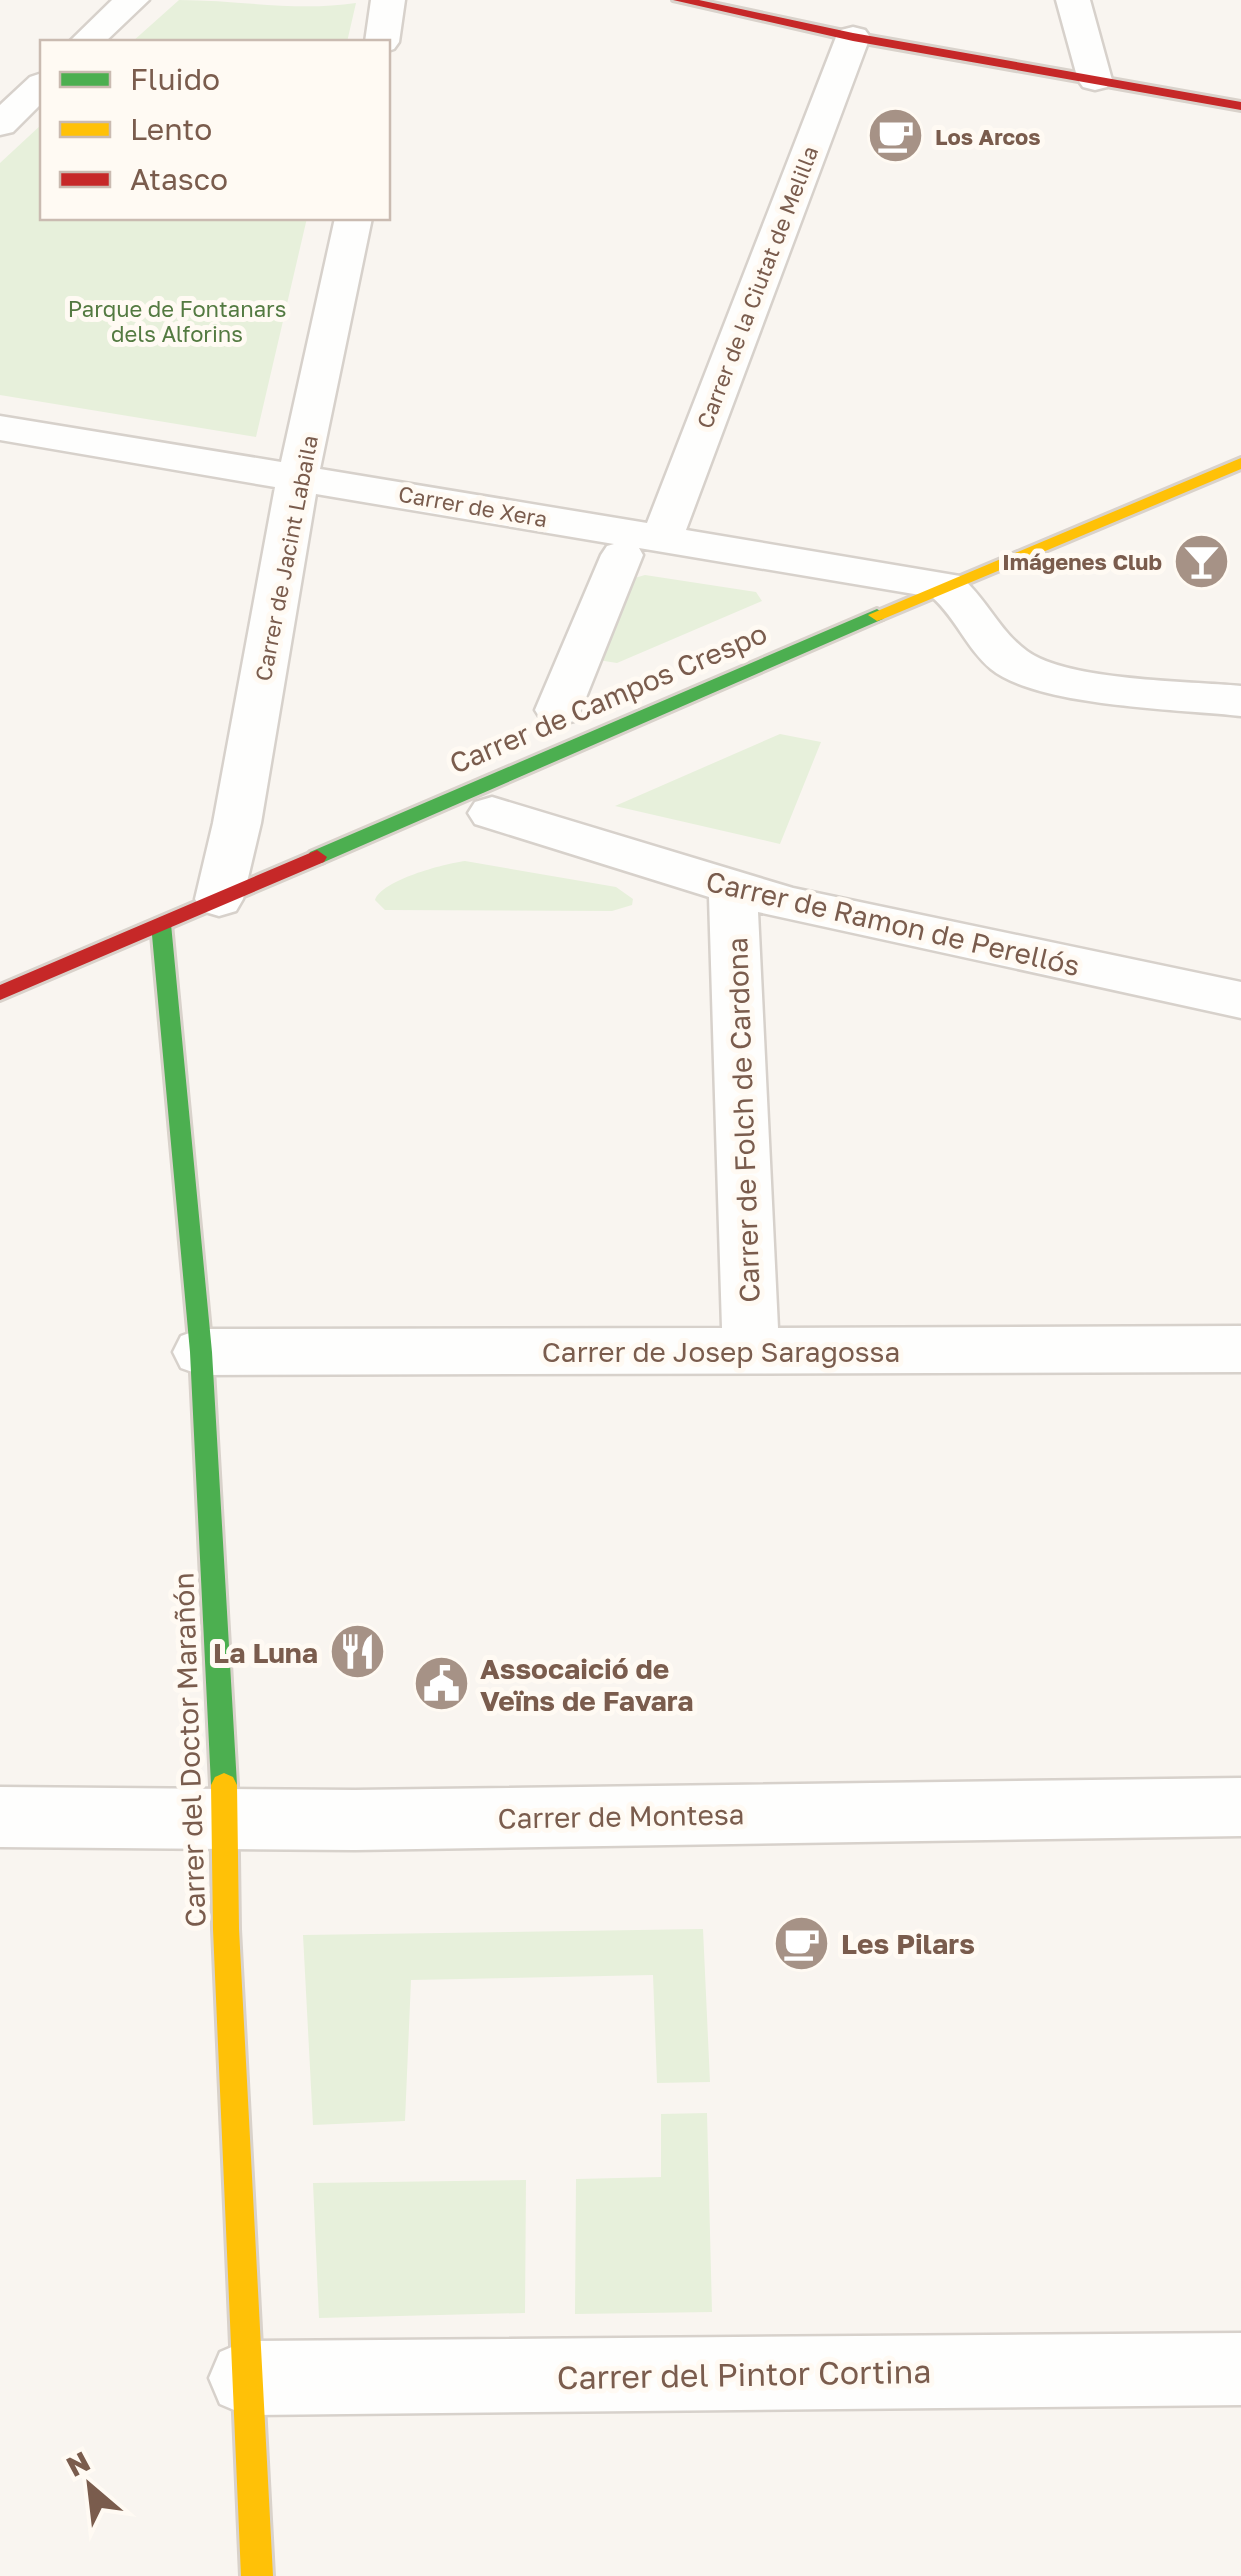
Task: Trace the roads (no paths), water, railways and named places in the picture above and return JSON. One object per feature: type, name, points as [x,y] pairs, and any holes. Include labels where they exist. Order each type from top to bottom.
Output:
[{"type":"street","points":[[88,40],[132,0]]},
{"type":"street","points":[[382,40],[388,0]]},
{"type":"street","points":[[680,0],[854,36],[1241,106]]},
{"type":"street","points":[[1073,0],[1094,80]]},
{"type":"street","name":"Carrer de la Ciutat de Melilla","points":[[558,710],[642,547],[854,36]]},
{"type":"street","points":[[0,124],[40,86]]},
{"type":"street","name":"Carrer de Jacint Labaila","points":[[219,899],[237,823],[298,476],[354,220]]},
{"type":"street","name":"Carrer de Xera","points":[[0,428],[298,476],[642,547],[945,586]]},
{"type":"street","name":"Carrer de Campos Crespo","points":[[0,993],[945,586],[1241,463]]},
{"type":"street","points":[[945,586],[964,599],[1016,666],[1058,679],[1241,700]]},
{"type":"street","name":"Carrer de Ramon de Perellós","points":[[492,813],[733,890],[1241,1000]]},
{"type":"street","name":"Carrer de Folch de Cardona","points":[[733,890],[751,1350]]},
{"type":"street","name":"Carrer del Doctor Marañón","points":[[161,924],[200,1352],[226,1820],[226,1928],[257,2576]]},
{"type":"street","name":"Carrer de Josep Saragossa","points":[[200,1352],[1241,1349]]},
{"type":"street","name":"Carrer de Montesa","points":[[0,1818],[226,1820],[1241,1807]]},
{"type":"street","name":"Carrer del Pintor Cortina","points":[[246,2378],[1241,2369]]},
{"type":"place","name":"Los Arcos","points":[[896,136]]},
{"type":"place","name":"Imágenes Club","points":[[1201,561]]},
{"type":"place","name":"La Luna","points":[[357,1652]]},
{"type":"place","name":"Assocaició de Veïns de Favara","points":[[441,1684]]},
{"type":"place","name":"Les Pilars","points":[[802,1943]]},
{"type":"park label","name":"Parque de Fontanars dels Alforins","points":[[177,320]]}]
